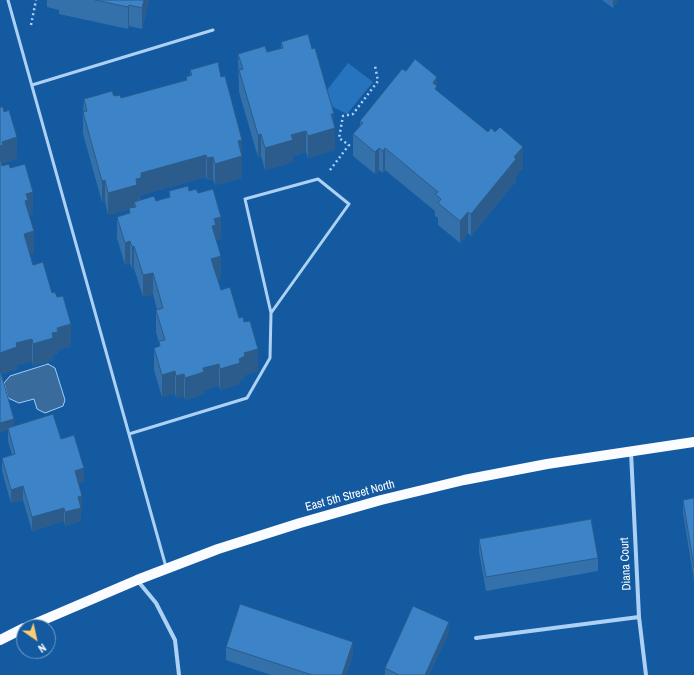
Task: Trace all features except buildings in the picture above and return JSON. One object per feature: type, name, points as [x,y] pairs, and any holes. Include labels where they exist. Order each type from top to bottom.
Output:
[{"type":"main road","name":"East 5th Street North","points":[[46,619],[137,580],[218,550],[300,523],[382,500],[464,480],[547,464],[694,442]]},
{"type":"main road","points":[[0,640],[16,632]]},
{"type":"street","name":"Diana Court","points":[[631,451],[639,617],[646,675]]},
{"type":"street","points":[[137,580],[156,603],[174,640],[179,675]]},
{"type":"street","points":[[476,638],[639,617]]},
{"type":"lane","points":[[8,0],[130,434],[166,569]]},
{"type":"lane","points":[[32,85],[213,30]]},
{"type":"lane","points":[[130,434],[247,398],[270,358],[271,313],[245,199],[318,179],[349,204],[271,313]]},
{"type":"path","points":[[322,182],[349,145],[339,138],[343,116],[353,114],[378,81],[375,66]]},
{"type":"shaded area","points":[[348,63],[373,82],[347,114],[327,104],[324,94]]},
{"type":"shaded area","points":[[48,364],[55,368],[65,400],[63,406],[45,413],[37,409],[34,399],[19,403],[8,398],[4,383],[10,376]]}]
